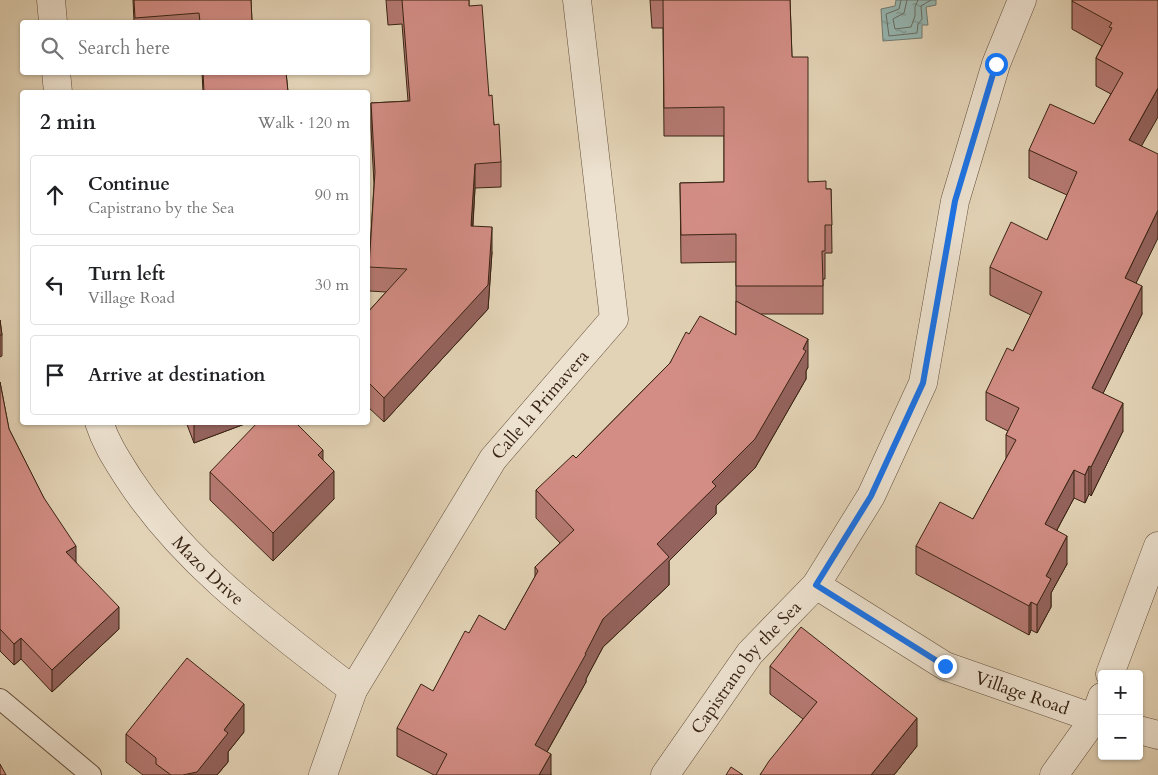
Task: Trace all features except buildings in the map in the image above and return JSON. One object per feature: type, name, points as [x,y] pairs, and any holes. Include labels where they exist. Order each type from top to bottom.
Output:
[{"type":"street","points":[[51,0],[53,20]]},
{"type":"street","name":"Calle la Primavera","points":[[323,775],[353,690],[493,459],[614,319],[577,0]]},
{"type":"street","name":"Capistrano by the Sea","points":[[665,775],[750,653],[816,585],[871,496],[923,383],[955,201],[996,64],[1022,0]]},
{"type":"street","points":[[56,75],[58,90]]},
{"type":"street","name":"Mazo Drive","points":[[100,425],[106,444],[151,512],[235,598],[353,690]]},
{"type":"street","points":[[1112,670],[1158,546]]},
{"type":"street","name":"Village Road","points":[[816,585],[945,666],[1098,712]]},
{"type":"street","points":[[1054,775],[1098,713]]},
{"type":"street","points":[[1143,731],[1158,735]]},
{"type":"lane","points":[[0,700],[91,775]]},
{"type":"water","points":[[896,0],[936,0],[936,5],[926,7],[928,25],[922,25],[922,38],[883,41],[881,9],[895,6]]},
{"type":"route","points":[[945,666],[816,585],[871,496],[923,383],[955,201],[996,64]]}]
